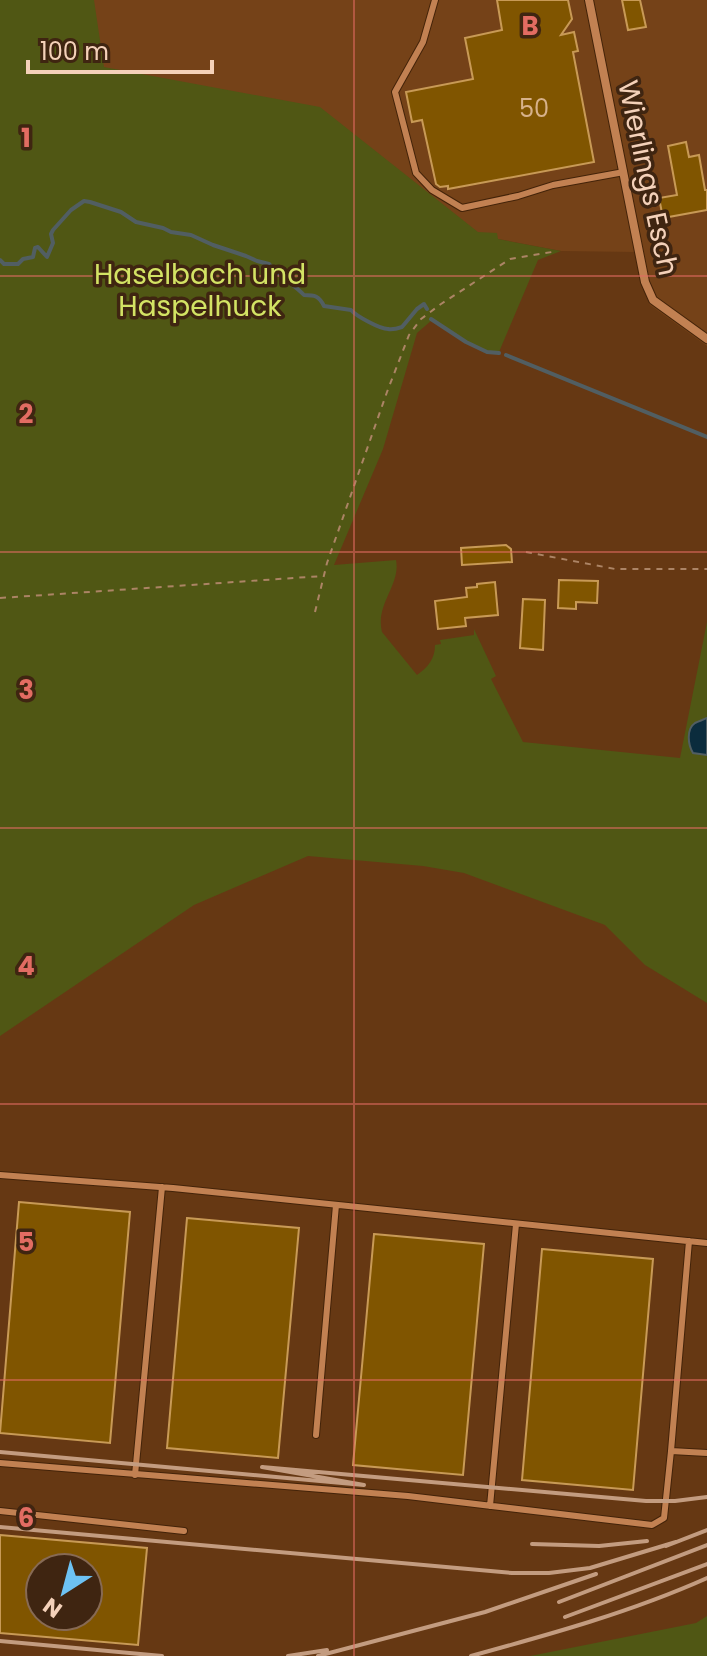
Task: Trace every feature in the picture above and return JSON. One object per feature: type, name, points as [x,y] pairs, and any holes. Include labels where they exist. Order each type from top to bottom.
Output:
[{"type":"street","name":"Wierlings Esch","points":[[589,0],[645,282],[653,300],[707,339]]},
{"type":"lane","points":[[435,0],[423,42],[395,92],[416,173],[432,190],[462,208],[553,185],[624,172]]},
{"type":"lane","points":[[0,1175],[162,1187],[707,1243]]},
{"type":"lane","points":[[135,1475],[162,1187]]},
{"type":"lane","points":[[316,1435],[336,1205]]},
{"type":"lane","points":[[490,1506],[516,1224]]},
{"type":"lane","points":[[0,1463],[408,1496],[652,1525],[664,1518],[689,1241]]},
{"type":"lane","points":[[671,1451],[707,1453]]},
{"type":"lane","points":[[0,1511],[184,1531]]},
{"type":"path","points":[[315,612],[324,576],[409,335],[431,311],[510,259],[552,252]]},
{"type":"path","points":[[526,552],[615,569],[707,569]]},
{"type":"path","points":[[0,598],[324,576]]},
{"type":"shaded area","points":[[0,0],[707,0],[707,346],[650,305],[643,288],[636,252],[561,251],[477,235],[87,65]]},
{"type":"green space","name":"Haselbach und Haspelhuck","points":[[0,0],[94,0],[104,67],[320,107],[478,232],[497,233],[498,239],[561,251],[538,260],[499,352],[479,348],[432,320],[417,333],[383,449],[334,565],[396,560],[395,578],[382,612],[382,632],[417,675],[430,662],[435,645],[441,644],[440,640],[474,635],[474,629],[496,676],[491,679],[523,742],[680,758],[707,622],[707,1003],[645,965],[605,925],[464,873],[423,866],[308,856],[194,905],[0,1036]]},
{"type":"green space","points":[[707,1616],[707,1656],[530,1656],[696,1623]]},
{"type":"water","points":[[707,718],[707,755],[693,753],[689,742],[690,729]]},
{"type":"building","points":[[497,0],[568,0],[572,19],[561,35],[574,32],[578,51],[573,52],[594,162],[448,189],[448,186],[440,187],[436,184],[422,120],[412,122],[406,92],[473,79],[465,38],[502,30]]},
{"type":"building","points":[[622,0],[640,0],[646,27],[628,30]]},
{"type":"building","points":[[686,142],[689,157],[699,155],[707,190],[707,210],[663,218],[659,198],[677,195],[668,146]]},
{"type":"building","points":[[506,545],[511,549],[512,562],[462,565],[461,548]]},
{"type":"building","points":[[559,580],[598,581],[597,603],[576,602],[576,609],[558,608]]},
{"type":"building","points":[[495,582],[498,615],[465,618],[466,626],[438,629],[435,601],[467,597],[466,588]]},
{"type":"building","points":[[523,599],[545,600],[543,650],[520,648]]},
{"type":"building","points":[[19,1202],[130,1212],[110,1443],[0,1433]]},
{"type":"building","points":[[187,1218],[299,1228],[278,1458],[167,1448]]},
{"type":"building","points":[[374,1234],[484,1244],[463,1475],[353,1465]]},
{"type":"building","points":[[542,1249],[653,1259],[633,1490],[522,1480]]},
{"type":"building","points":[[0,1535],[147,1548],[138,1645],[0,1633]]},
{"type":"waterway","points":[[0,260],[4,264],[18,264],[23,259],[33,257],[38,247],[47,257],[53,243],[53,230],[84,201],[121,212],[136,222],[191,235],[269,264],[304,295],[316,297],[324,306],[351,310],[384,328],[402,327],[417,309],[424,304],[427,309]]},
{"type":"waterway","points":[[431,319],[466,342],[487,352],[499,353]]},
{"type":"waterway","points":[[506,355],[707,437]]},
{"type":"railway","points":[[0,1452],[364,1485],[262,1467],[646,1501],[707,1497]]},
{"type":"railway","points":[[0,1527],[512,1573],[590,1568],[676,1542]]},
{"type":"railway","points":[[666,1546],[707,1530]]},
{"type":"railway","points":[[532,1544],[599,1546],[647,1541]]},
{"type":"railway","points":[[559,1602],[707,1545]]},
{"type":"railway","points":[[565,1617],[707,1564]]},
{"type":"railway","points":[[318,1656],[485,1612],[596,1574]]},
{"type":"railway","points":[[471,1656],[620,1612],[707,1578]]},
{"type":"railway","points":[[0,1641],[162,1656]]},
{"type":"railway","points":[[288,1656],[327,1650]]}]
